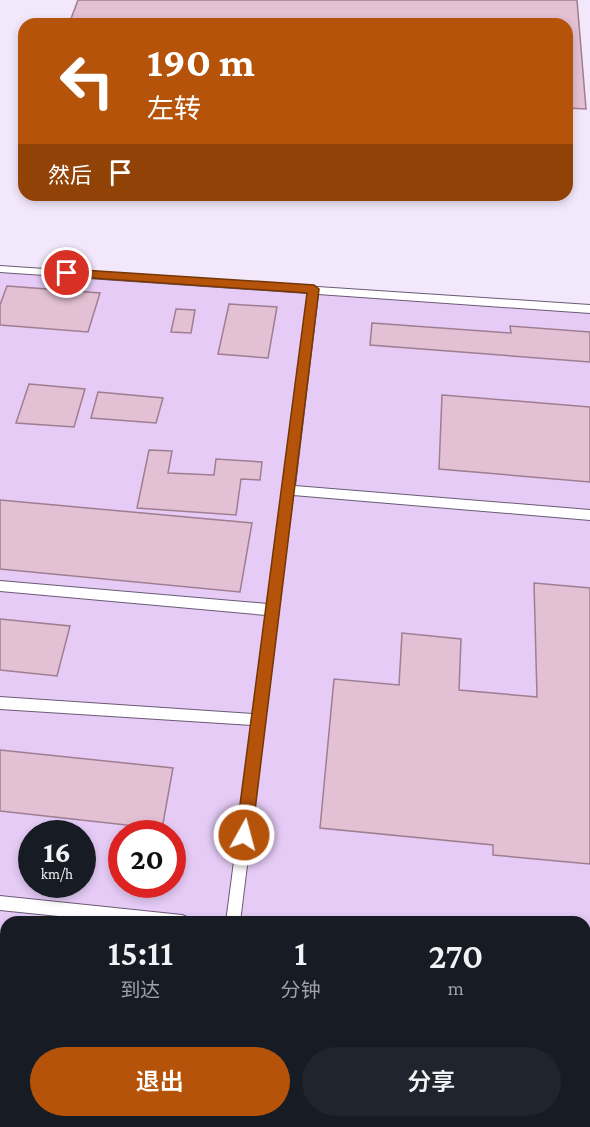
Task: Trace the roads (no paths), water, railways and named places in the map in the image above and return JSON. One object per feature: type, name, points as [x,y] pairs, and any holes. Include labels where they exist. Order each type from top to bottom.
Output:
[{"type":"lane","points":[[0,269],[590,309]]},
{"type":"lane","points":[[234,916],[314,289]]},
{"type":"lane","points":[[288,490],[590,515]]},
{"type":"lane","points":[[0,585],[273,610]]},
{"type":"lane","points":[[0,703],[259,720]]},
{"type":"lane","points":[[0,903],[125,916]]}]
